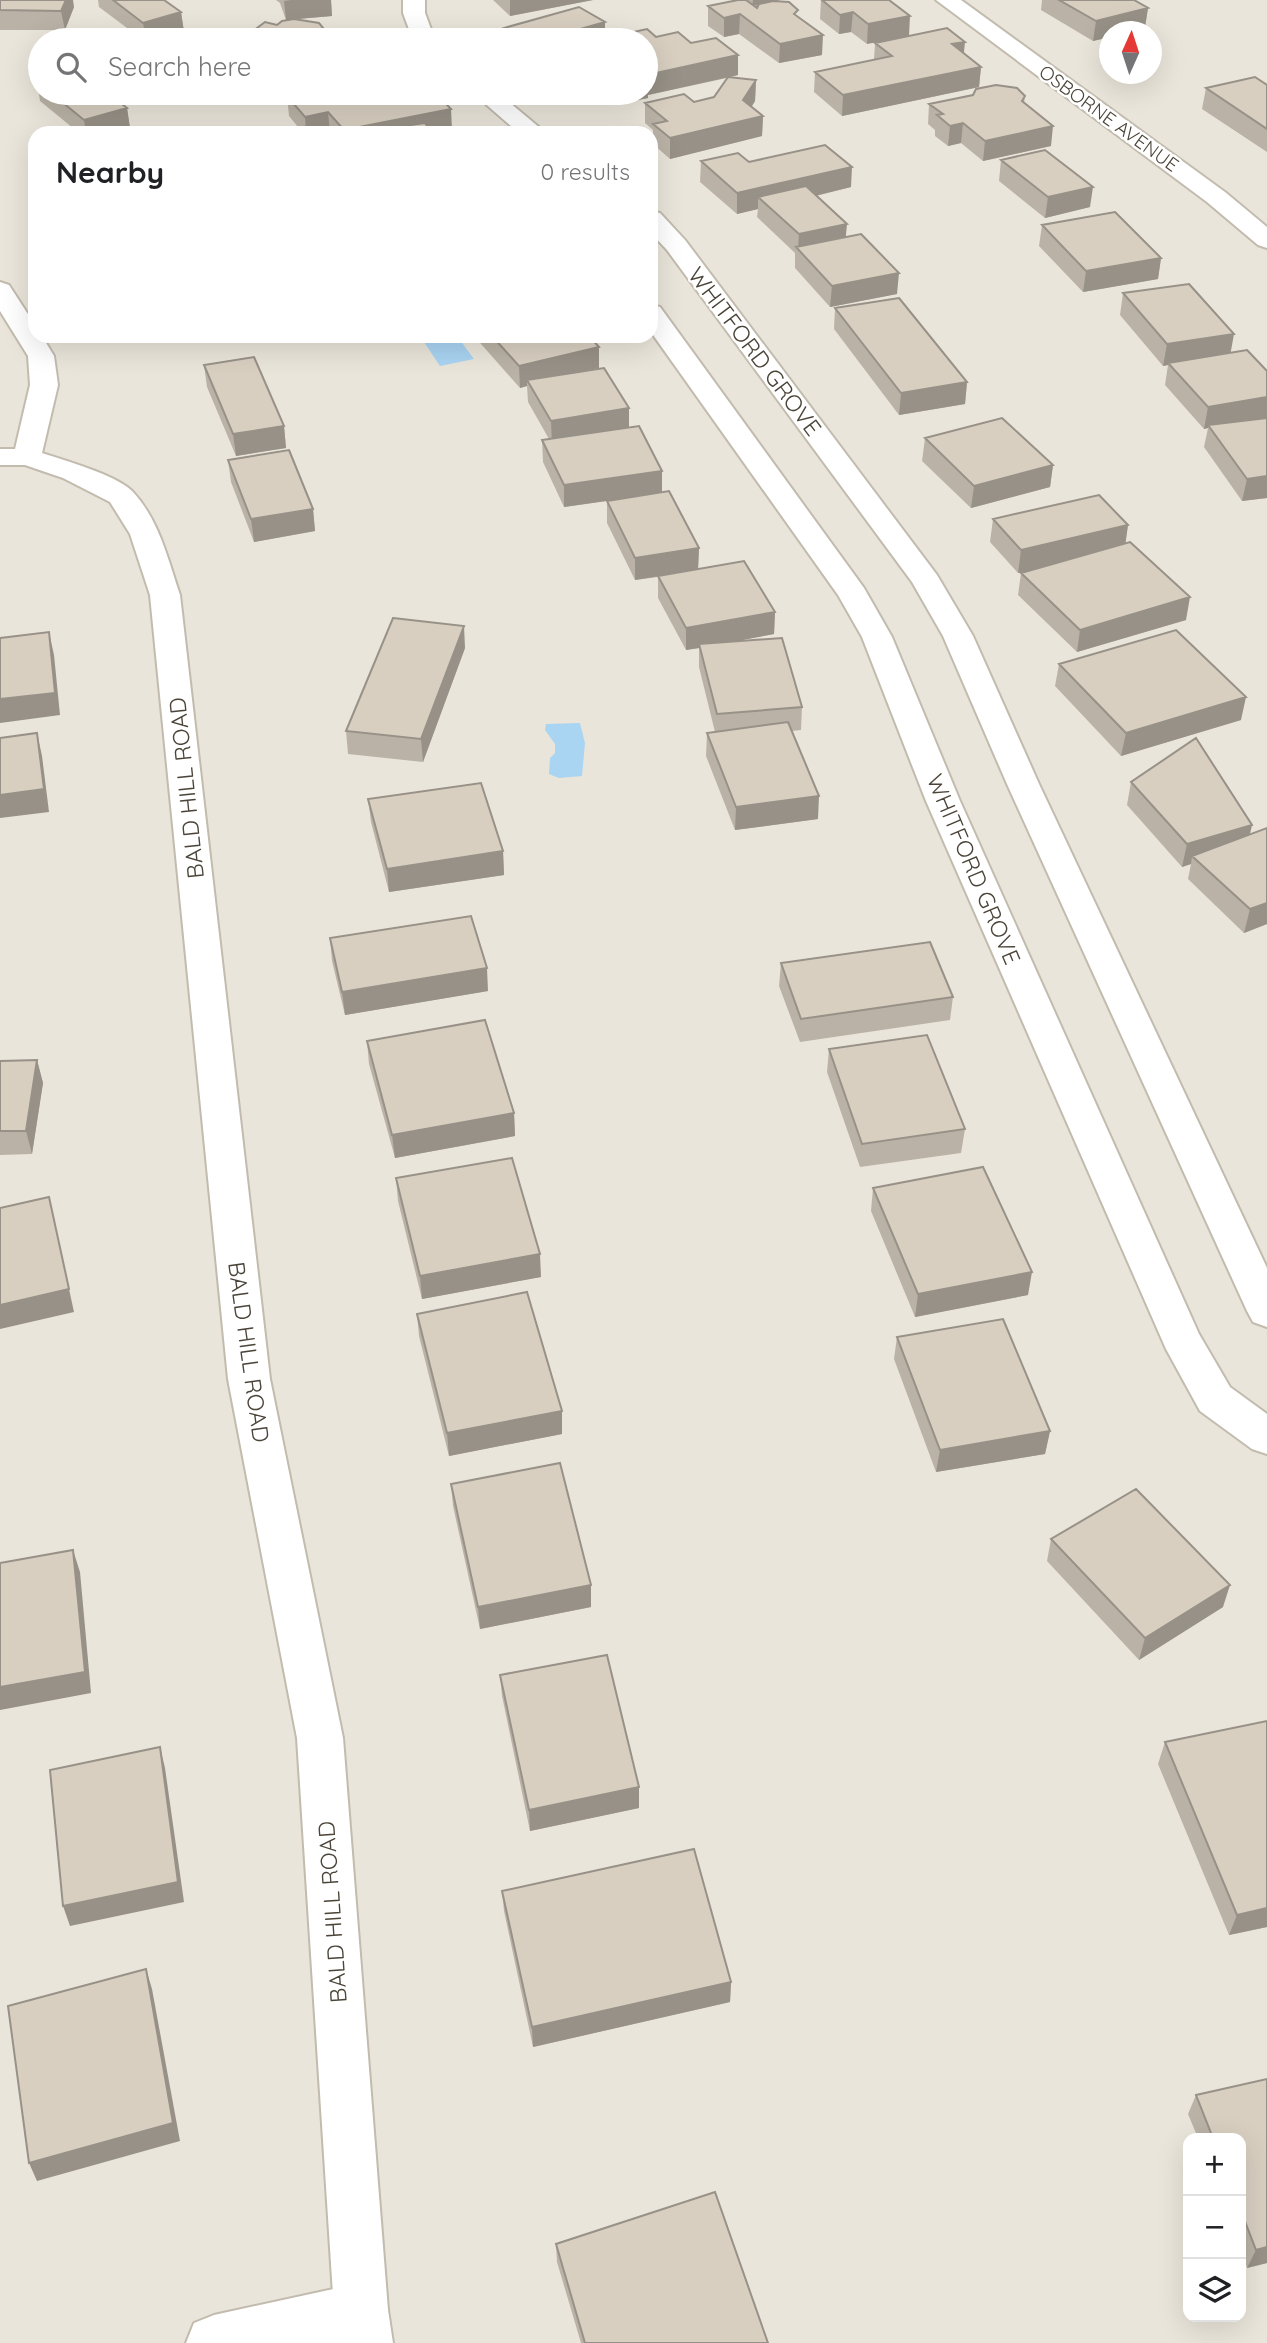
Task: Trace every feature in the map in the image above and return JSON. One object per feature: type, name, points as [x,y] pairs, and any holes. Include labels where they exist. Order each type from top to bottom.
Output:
[{"type":"street","points":[[414,0],[414,13],[420,28]]},
{"type":"street","name":"OSBORNE AVENUE","points":[[947,0],[1216,197],[1267,240]]},
{"type":"street","points":[[499,105],[525,126]]},
{"type":"street","name":"WHITFORD GROVE","points":[[658,226],[676,245],[887,527],[926,581],[958,636],[1023,784],[1267,1311]]},
{"type":"street","points":[[0,290],[28,335]]},
{"type":"street","name":"WHITFORD GROVE","points":[[658,323],[832,565],[877,637],[943,801],[1181,1338],[1214,1399],[1267,1437]]},
{"type":"street","points":[[14,457],[44,385],[41,356],[33,343]]},
{"type":"street","name":"BALD HILL ROAD","points":[[14,457],[74,472],[121,496],[145,534],[165,595],[249,1379],[320,1738],[363,2326]]},
{"type":"street","points":[[214,2343],[363,2326]]},
{"type":"shaded area","points":[[0,0],[1267,0],[1267,2343],[0,2343]]},
{"type":"water","points":[[425,343],[462,343],[474,359],[440,366]]},
{"type":"water","points":[[580,723],[585,743],[582,776],[559,778],[549,774],[550,758],[555,753],[555,744],[545,730],[546,724]]},
{"type":"building","points":[[0,0],[66,0],[61,11],[0,10]]},
{"type":"building","points":[[113,0],[164,0],[181,12],[143,23]]},
{"type":"building","points":[[746,0],[757,8],[759,4],[773,1],[789,2],[798,10],[794,14],[823,35],[780,44],[740,14],[724,18],[708,6]]},
{"type":"building","points":[[822,0],[889,0],[910,16],[868,24],[853,12],[840,15]]},
{"type":"building","points":[[1059,0],[1134,0],[1148,8],[1096,21]]},
{"type":"building","points":[[579,7],[605,22],[584,28],[504,28]]},
{"type":"building","points":[[294,19],[319,23],[323,28],[257,28],[265,22],[277,25],[282,21]]},
{"type":"building","points":[[947,28],[965,42],[952,44],[981,67],[843,95],[815,72],[892,56],[875,43]]},
{"type":"building","points":[[678,32],[691,43],[716,38],[738,55],[658,73],[658,37]]},
{"type":"building","points":[[728,77],[756,80],[743,100],[763,116],[670,138],[653,124],[667,121],[647,105],[658,105],[658,100],[684,94],[694,102],[714,97]]},
{"type":"building","points":[[1255,77],[1267,85],[1267,129],[1206,88]]},
{"type":"building","points":[[996,85],[1017,88],[1025,96],[1022,101],[1053,126],[985,141],[963,123],[950,126],[937,115],[943,114],[929,104],[973,95],[976,89]]},
{"type":"building","points":[[66,105],[123,105],[127,108],[84,120]]},
{"type":"building","points":[[295,105],[447,105],[451,109],[364,126],[340,126],[328,112],[305,117]]},
{"type":"building","points":[[425,123],[427,126],[404,126]]},
{"type":"building","points":[[825,145],[852,167],[737,193],[701,161],[738,153],[749,162]]},
{"type":"building","points":[[1045,150],[1093,187],[1048,197],[1001,160]]},
{"type":"building","points":[[806,186],[847,224],[799,234],[758,197]]},
{"type":"building","points":[[1115,212],[1161,258],[1086,271],[1042,225]]},
{"type":"building","points":[[861,234],[899,273],[832,286],[796,247]]},
{"type":"building","points":[[1189,284],[1234,334],[1167,344],[1123,293]]},
{"type":"building","points":[[899,298],[967,382],[901,393],[835,308]]},
{"type":"building","points":[[498,343],[595,343],[599,347],[519,366]]},
{"type":"building","points":[[1247,350],[1267,371],[1267,397],[1208,407],[1168,363]]},
{"type":"building","points":[[254,357],[284,426],[233,434],[204,365]]},
{"type":"building","points":[[604,368],[629,408],[551,421],[527,380]]},
{"type":"building","points":[[1002,418],[1053,465],[974,486],[925,438]]},
{"type":"building","points":[[1267,418],[1267,476],[1247,479],[1208,425]]},
{"type":"building","points":[[639,426],[662,471],[564,485],[542,440]]},
{"type":"building","points":[[289,450],[313,509],[251,519],[228,460]]},
{"type":"building","points":[[669,491],[699,548],[635,558],[607,501]]},
{"type":"building","points":[[1099,495],[1128,525],[1021,550],[993,519]]},
{"type":"building","points":[[1130,542],[1190,597],[1080,630],[1021,573]]},
{"type":"building","points":[[744,561],[775,612],[686,628],[658,576]]},
{"type":"building","points":[[393,618],[464,626],[421,739],[346,731]]},
{"type":"building","points":[[1176,630],[1246,697],[1126,733],[1059,664]]},
{"type":"building","points":[[49,632],[55,693],[0,699],[0,638]]},
{"type":"building","points":[[782,638],[802,707],[717,714],[699,644]]},
{"type":"building","points":[[788,722],[819,796],[736,807],[707,733]]},
{"type":"building","points":[[37,733],[44,789],[0,795],[0,738]]},
{"type":"building","points":[[1196,738],[1252,825],[1187,844],[1131,782]]},
{"type":"building","points":[[481,783],[503,851],[387,869],[368,799]]},
{"type":"building","points":[[1267,828],[1267,903],[1250,909],[1192,856]]},
{"type":"building","points":[[471,916],[487,968],[342,992],[330,938]]},
{"type":"building","points":[[930,942],[953,997],[801,1019],[781,963]]},
{"type":"building","points":[[485,1020],[514,1113],[392,1135],[367,1041]]},
{"type":"building","points":[[927,1035],[965,1129],[862,1144],[829,1049]]},
{"type":"building","points":[[37,1060],[26,1131],[0,1131],[0,1061]]},
{"type":"building","points":[[512,1158],[540,1254],[420,1276],[396,1178]]},
{"type":"building","points":[[983,1167],[1032,1272],[918,1294],[873,1188]]},
{"type":"building","points":[[49,1197],[69,1289],[0,1305],[0,1208]]},
{"type":"building","points":[[527,1292],[562,1411],[447,1433],[417,1314]]},
{"type":"building","points":[[1003,1319],[1050,1431],[940,1450],[897,1337]]},
{"type":"building","points":[[560,1463],[591,1585],[478,1607],[451,1484]]},
{"type":"building","points":[[1136,1489],[1230,1585],[1145,1638],[1051,1539]]},
{"type":"building","points":[[73,1550],[85,1672],[0,1687],[0,1563]]},
{"type":"building","points":[[607,1655],[639,1787],[529,1810],[500,1675]]},
{"type":"building","points":[[1267,1721],[1267,1908],[1237,1915],[1165,1742]]},
{"type":"building","points":[[160,1747],[178,1882],[63,1906],[50,1770]]},
{"type":"building","points":[[694,1849],[731,1982],[532,2027],[502,1891]]},
{"type":"building","points":[[146,1969],[173,2123],[29,2163],[8,2006]]},
{"type":"building","points":[[1267,2079],[1267,2247],[1256,2250],[1246,2224],[1246,2133],[1211,2133],[1196,2095]]},
{"type":"building","points":[[715,2192],[768,2343],[585,2343],[556,2244]]}]
